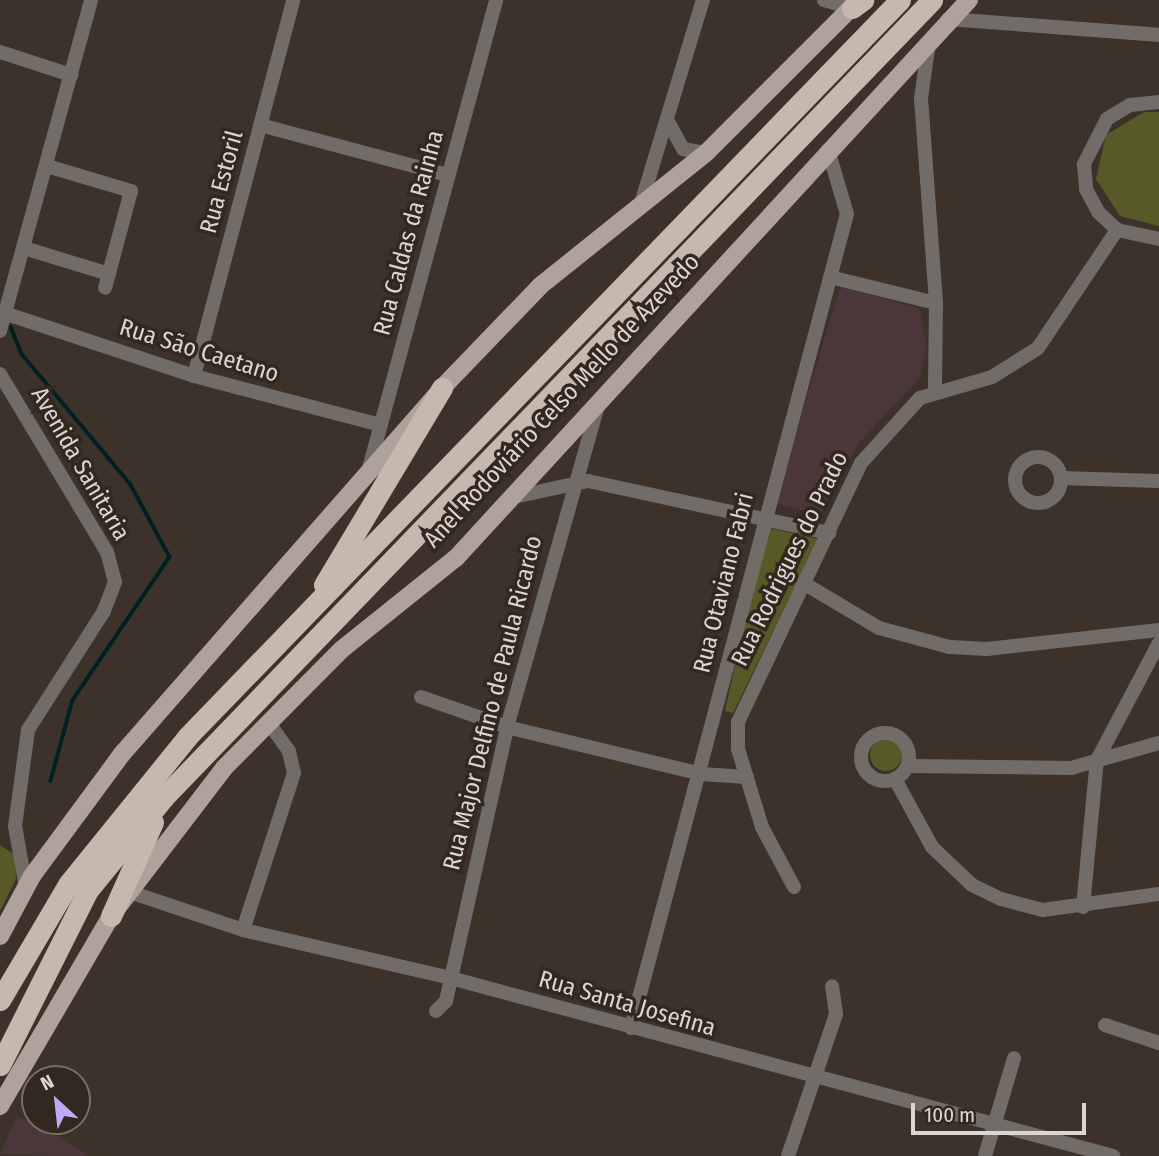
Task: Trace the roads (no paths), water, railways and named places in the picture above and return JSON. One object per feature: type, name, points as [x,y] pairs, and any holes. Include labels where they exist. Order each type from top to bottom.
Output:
[{"type":"highway","name":"Anel Rodoviário Celso Mello de Azevedo","points":[[0,1000],[69,883],[147,782],[900,0]]},
{"type":"highway","name":"Anel Rodoviário Celso Mello de Azevedo","points":[[0,1065],[88,890],[164,797],[932,0]]},
{"type":"highway","points":[[304,616],[442,388]]},
{"type":"highway","points":[[111,916],[164,797]]},
{"type":"main road","name":"Anel Rodoviário Celso Mello de Azevedo","points":[[0,1106],[111,916],[185,816],[268,722],[341,650],[456,558],[930,37],[969,0]]},
{"type":"main road","points":[[0,936],[26,888],[122,754],[442,388],[540,286],[706,153],[858,3]]},
{"type":"street","points":[[0,331],[7,314],[91,0]]},
{"type":"street","name":"Rua Estoril","points":[[194,376],[293,0]]},
{"type":"street","name":"Rua Caldas da Rainha","points":[[366,478],[496,0]]},
{"type":"street","points":[[639,208],[703,0]]},
{"type":"street","points":[[824,0],[858,3]]},
{"type":"street","points":[[948,19],[1159,35]]},
{"type":"street","points":[[930,37],[921,98],[936,303],[935,390]]},
{"type":"street","points":[[0,52],[71,75]]},
{"type":"street","points":[[1159,102],[1130,105],[1091,139],[1086,189],[1117,230],[1159,239],[1159,246]]},
{"type":"street","points":[[667,119],[683,149],[706,153]]},
{"type":"street","points":[[260,125],[449,174]]},
{"type":"street","name":"Rua Otaviano Fabri","points":[[631,1028],[701,774],[763,517],[830,277],[847,201],[828,150]]},
{"type":"street","points":[[24,248],[107,281],[131,191],[47,166]]},
{"type":"street","name":"Rua Rodrigues do Prado","points":[[794,887],[771,854],[747,777],[738,722],[829,533],[879,437],[935,390],[992,377],[1038,348],[1117,230]]},
{"type":"street","points":[[830,277],[936,303]]},
{"type":"street","name":"Rua São Caetano","points":[[7,314],[194,376],[381,425]]},
{"type":"street","name":"Avenida Sanitaria","points":[[0,374],[107,552],[115,582],[104,611],[28,730],[15,826],[26,888]]},
{"type":"street","name":"Rua Major Delfino de Paula Ricardo","points":[[436,1011],[446,1000],[447,977],[507,727],[574,482],[598,405]]},
{"type":"street","points":[[1061,478],[1159,481]]},
{"type":"street","points":[[514,497],[574,482],[763,517],[829,533]]},
{"type":"street","points":[[805,584],[878,628],[950,647],[987,649],[1159,630]]},
{"type":"street","points":[[1083,907],[1097,760],[1159,643]]},
{"type":"street","points":[[421,697],[507,727],[701,774],[747,777]]},
{"type":"street","points":[[243,930],[294,773],[289,751],[268,722]]},
{"type":"street","points":[[908,766],[907,747],[893,734],[867,741],[862,768],[876,780],[895,779],[908,766],[1041,770],[1097,760],[1159,743]]},
{"type":"street","points":[[895,779],[932,847],[972,885],[1043,910],[1083,907],[1159,894]]},
{"type":"street","name":"Rua Santa Josefina","points":[[130,892],[243,930],[447,977],[811,1079],[1113,1156]]},
{"type":"street","points":[[788,1156],[811,1079],[836,1014],[832,986]]},
{"type":"street","points":[[1105,1025],[1159,1043]]},
{"type":"street","points":[[985,1156],[1014,1058]]},
{"type":"waterway","points":[[11,327],[22,354],[131,485],[170,557],[73,700],[51,781]]}]
